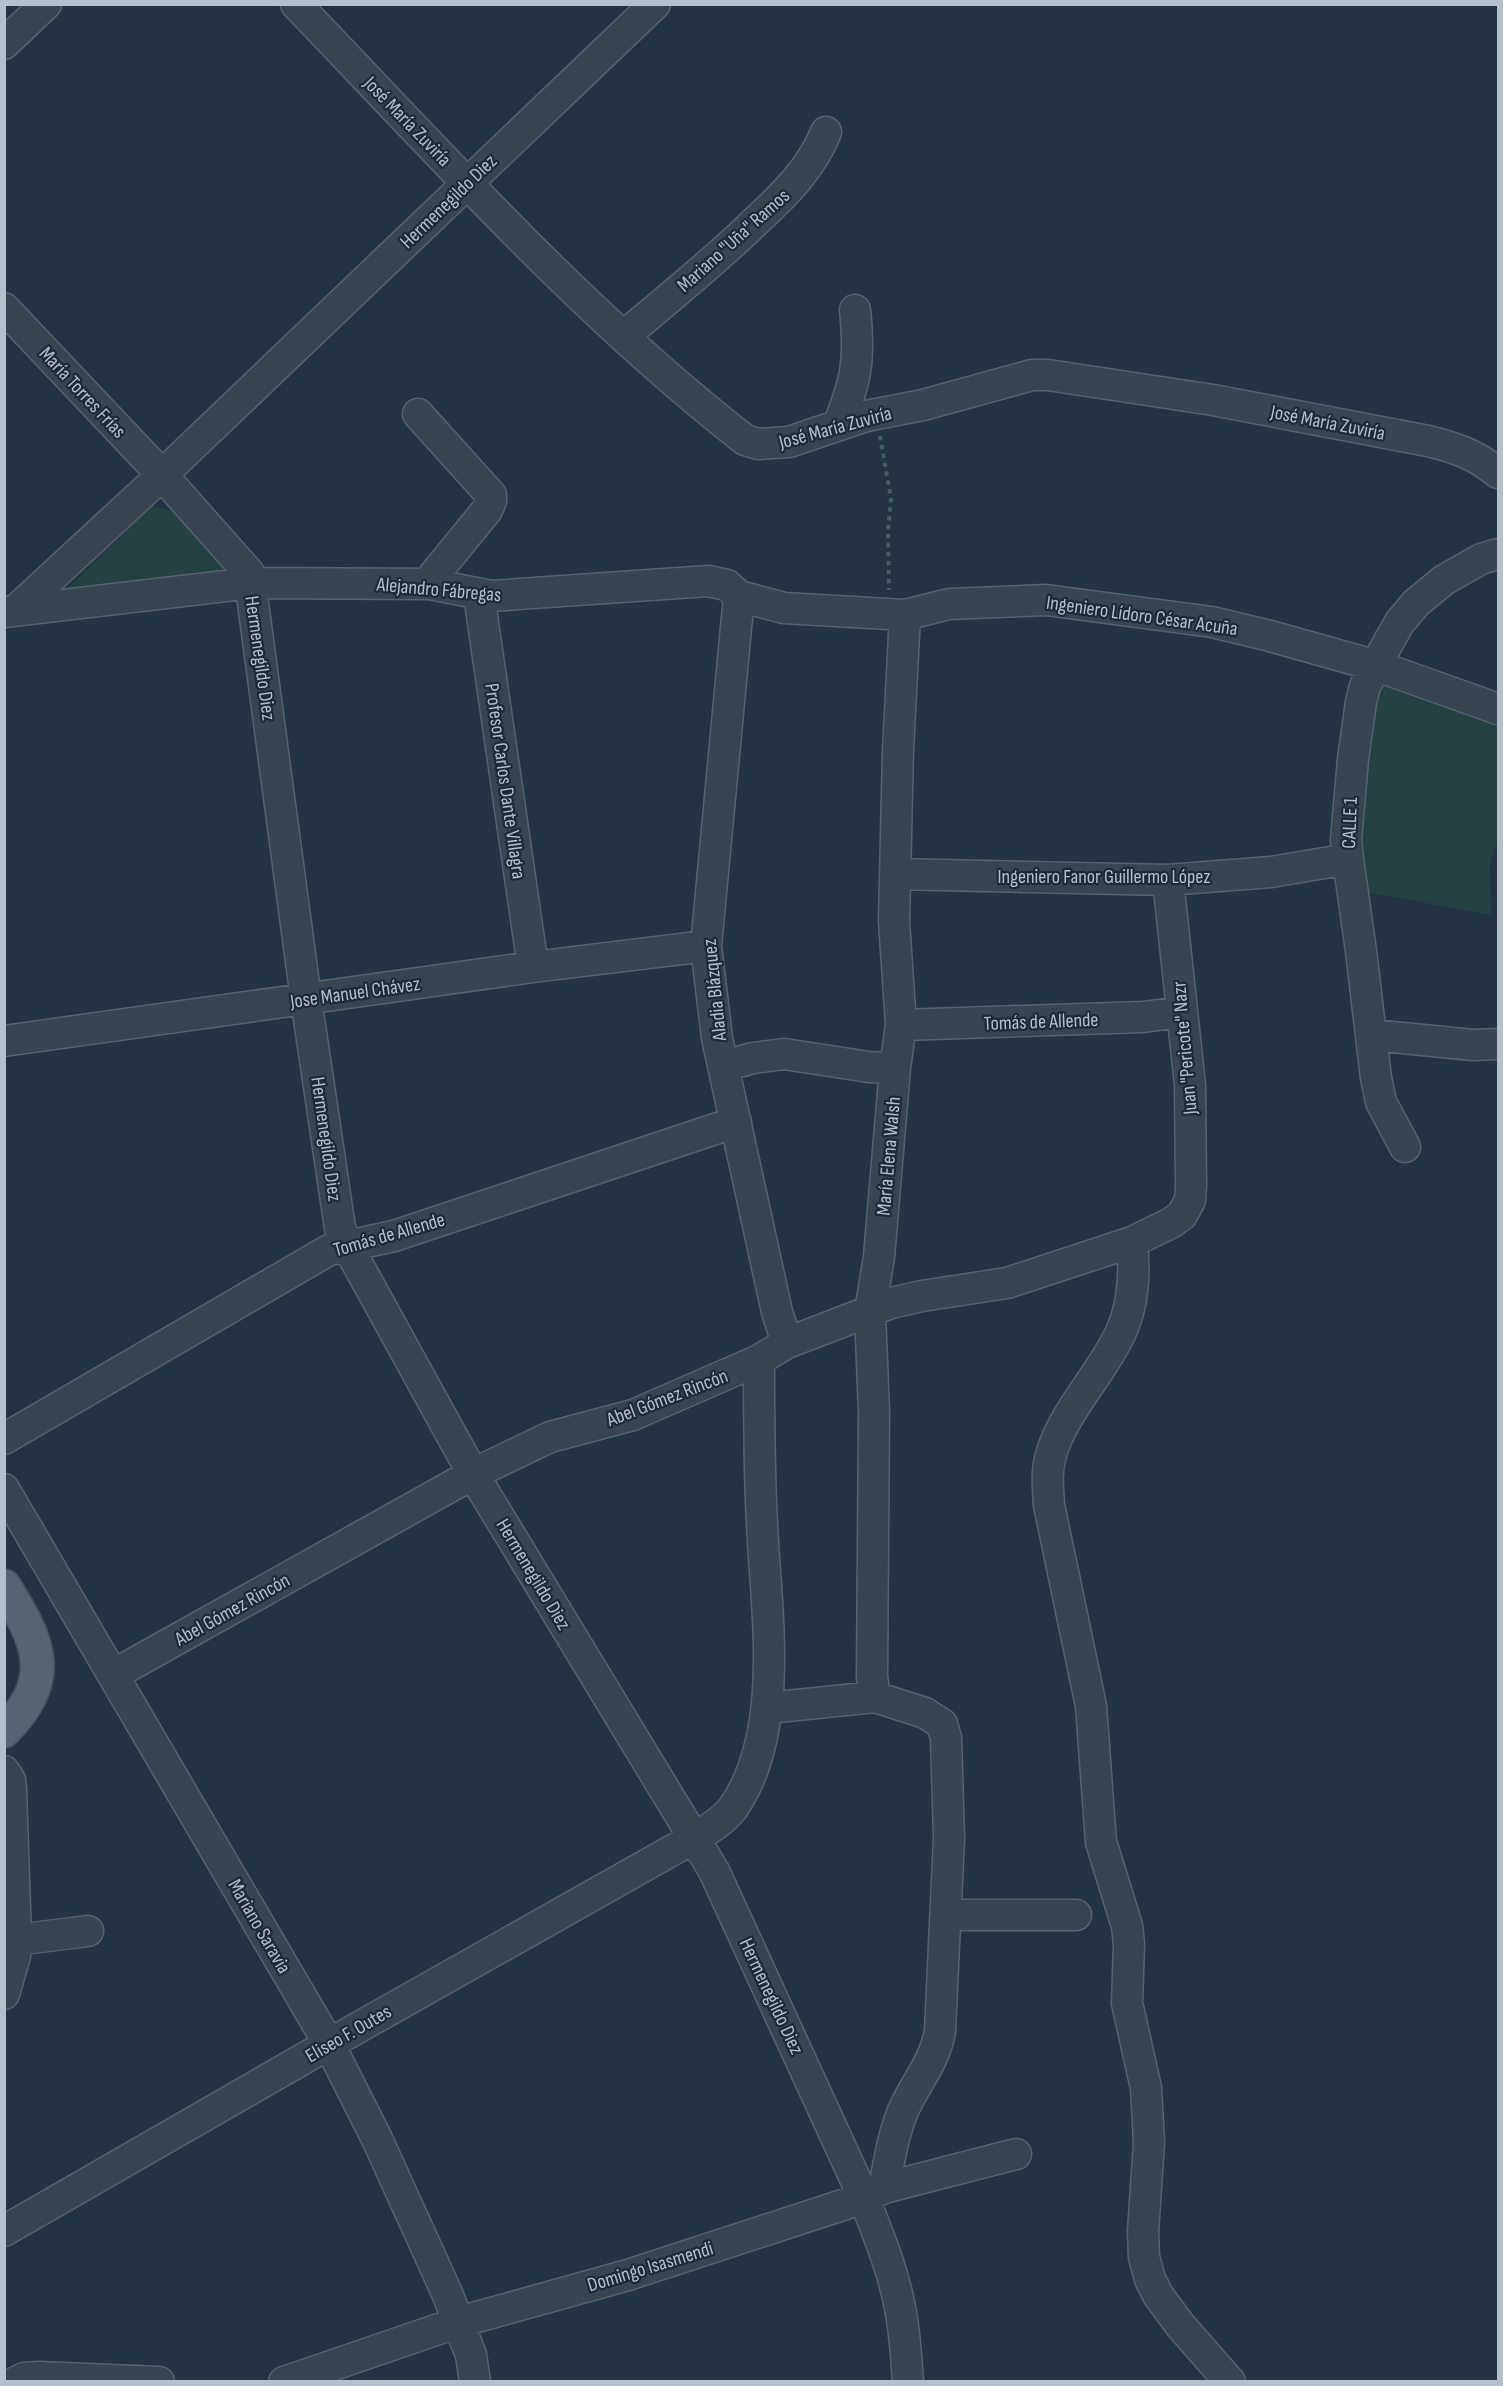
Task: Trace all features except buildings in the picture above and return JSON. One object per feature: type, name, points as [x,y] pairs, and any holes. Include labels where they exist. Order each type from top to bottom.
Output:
[{"type":"main road","points":[[4,1586],[33,1636],[37,1656],[34,1690],[20,1716],[4,1731]]},
{"type":"street","points":[[4,44],[46,4]]},
{"type":"street","name":"José María Zuviría","points":[[296,4],[467,183],[591,307],[745,440],[758,444],[789,442],[878,414],[923,405],[1032,375],[1048,375],[1213,400],[1428,441],[1462,450],[1481,460],[1498,473]]},
{"type":"street","name":"Hermenegildo Diez","points":[[655,4],[162,475],[244,566],[251,583],[306,999],[340,1228],[346,1245],[473,1474],[719,1882],[874,2193],[882,2246],[899,2302],[908,2382]]},
{"type":"street","name":"Mariano \"Uña\" Ramos","points":[[624,336],[727,249],[792,187],[818,152],[826,132]]},
{"type":"street","name":"María Torres Frías","points":[[4,308],[162,475]]},
{"type":"street","points":[[838,425],[851,394],[856,370],[859,344],[855,310]]},
{"type":"street","points":[[418,414],[491,495],[487,510],[434,575],[430,584]]},
{"type":"street","points":[[10,611],[162,475]]},
{"type":"street","name":"CALLE 1","points":[[1405,1147],[1381,1102],[1376,1078],[1347,859],[1346,840],[1353,759],[1361,702],[1365,686],[1400,622],[1416,603],[1444,580],[1481,559],[1498,554]]},
{"type":"street","name":"Alejandro Fábregas","points":[[10,611],[251,583],[430,584],[491,596],[708,581],[727,585],[740,596],[784,608],[897,615]]},
{"type":"street","name":"Profesor Carlos Dante Villagra","points":[[479,595],[532,968]]},
{"type":"street","name":"Aladia Blázquez","points":[[740,596],[706,946],[717,1038],[777,1312],[787,1343]]},
{"type":"street","name":"Ingeniero Lídoro César Acuña","points":[[897,615],[949,604],[1046,600],[1212,622],[1377,666],[1498,710]]},
{"type":"street","name":"María Elena Walsh","points":[[874,1697],[872,1677],[874,1412],[870,1312],[879,1257],[895,1068],[901,1025],[894,921],[898,750],[897,615]]},
{"type":"street","name":"Ingeniero Fanor Guillermo López","points":[[896,874],[1168,880],[1271,872],[1347,859]]},
{"type":"street","name":"Juan \"Pericote\" Nazr","points":[[1168,880],[1190,1085],[1190,1200],[1182,1215]]},
{"type":"street","name":"Jose Manuel Chávez","points":[[4,1041],[706,946]]},
{"type":"street","name":"Tomás de Allende","points":[[901,1025],[1143,1017],[1181,1012]]},
{"type":"street","points":[[1372,1035],[1473,1045],[1498,1044]]},
{"type":"street","points":[[724,1066],[753,1058],[784,1054],[869,1067],[895,1068]]},
{"type":"street","name":"Tomás de Allende","points":[[4,1439],[329,1250],[394,1236],[736,1122]]},
{"type":"street","name":"Abel Gómez Rincón","points":[[113,1675],[473,1474],[550,1437],[633,1415],[759,1360],[787,1343],[891,1304],[922,1296],[1017,1280],[1132,1242],[1171,1223],[1182,1215]]},
{"type":"street","points":[[1132,1242],[1133,1284],[1130,1304],[1121,1332],[1059,1434],[1047,1474],[1049,1505],[1091,1706],[1101,1842],[1127,1926],[1129,1944],[1127,2004],[1146,2088],[1149,2142],[1143,2232],[1144,2257],[1150,2279],[1158,2295],[1180,2325],[1230,2382]]},
{"type":"street","name":"Eliseo F. Outes","points":[[4,2231],[714,1827],[732,1809],[749,1780],[768,1708],[769,1656],[759,1476],[759,1360]]},
{"type":"street","name":"Mariano Saravia","points":[[4,1489],[329,2044],[378,2139],[459,2322],[471,2355],[475,2382]]},
{"type":"street","points":[[768,1708],[874,1697],[925,1713],[942,1724],[946,1738],[949,1827],[938,2048],[904,2108],[874,2193]]},
{"type":"street","points":[[4,1771],[10,1780],[11,1790],[16,1940],[15,1956],[4,1994]]},
{"type":"street","points":[[946,1916],[1076,1916]]},
{"type":"street","points":[[16,1940],[88,1930]]},
{"type":"street","name":"Domingo Isasmendi","points":[[284,2382],[459,2322],[628,2275],[874,2193],[1016,2154]]},
{"type":"street","points":[[16,2382],[24,2378],[39,2377],[159,2382]]},
{"type":"path","points":[[878,414],[878,428],[891,499],[888,531],[897,615]]},
{"type":"green space","points":[[152,506],[175,512],[226,572],[65,591]]},
{"type":"green space","points":[[1383,684],[1498,718],[1498,837],[1490,866],[1491,915],[1360,891],[1357,869],[1365,708]]}]
